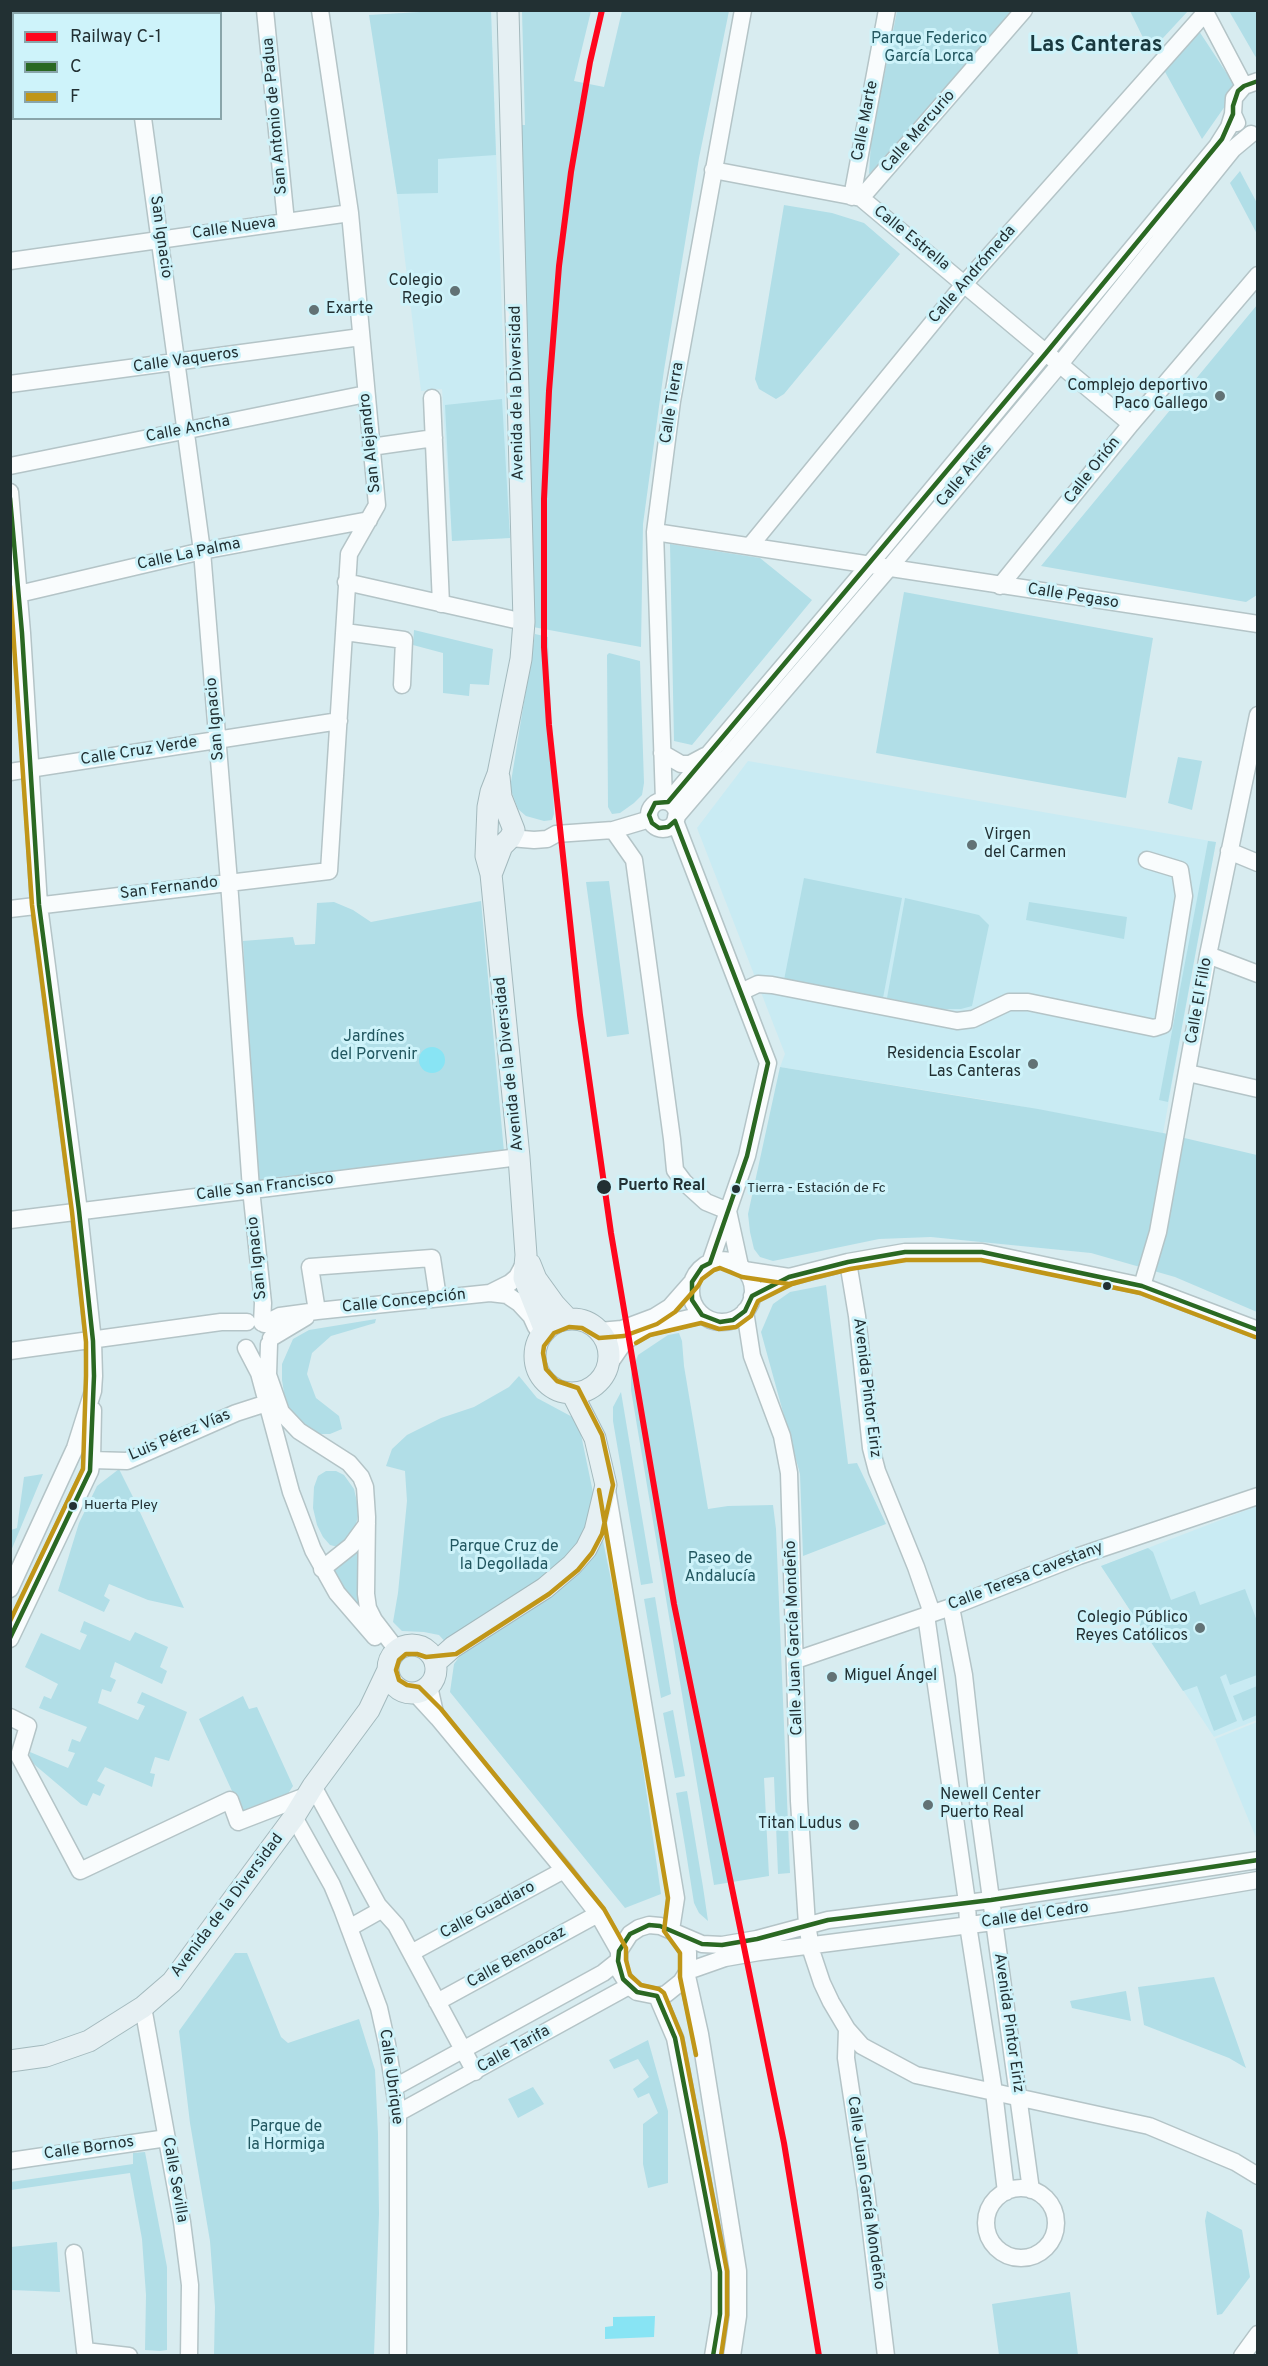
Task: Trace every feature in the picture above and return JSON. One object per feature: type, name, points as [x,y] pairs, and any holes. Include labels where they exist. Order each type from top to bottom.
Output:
[{"type":"main road","name":"Avenida de la Diversidad","points":[[508,10],[524,622],[521,659],[498,774],[491,792],[503,829],[500,849],[491,874],[519,1157],[524,1278],[542,1334]]},
{"type":"main road","name":"Avenida de la Diversidad","points":[[525,1260],[554,1304],[568,1319]]},
{"type":"main road","points":[[595,1438],[596,1398],[604,1373],[607,1344],[599,1331],[585,1321],[568,1319],[558,1322],[542,1334],[535,1353],[539,1373],[553,1388],[572,1393],[588,1389],[604,1373]]},
{"type":"main road","points":[[430,1657],[453,1647],[545,1588],[572,1565],[586,1549],[595,1531],[606,1485],[595,1438],[572,1393]]},
{"type":"main road","points":[[412,1646],[430,1657],[434,1679],[414,1690],[393,1684],[392,1659],[412,1646]]},
{"type":"main road","name":"Avenida de la Diversidad","points":[[10,2061],[46,2056],[89,2041],[143,2007],[172,1982],[294,1817],[369,1710],[392,1659]]},
{"type":"main road","name":"Avenida de la Diversidad","points":[[369,1710],[414,1690]]},
{"type":"street","name":"San Antonio de Padua","points":[[266,10],[286,222]]},
{"type":"street","name":"San Alejandro","points":[[320,10],[350,213],[377,505],[349,554],[329,871]]},
{"type":"street","name":"Calle Tierra","points":[[710,1263],[747,1156],[768,1063],[671,810],[662,753],[655,532],[672,401],[743,10]]},
{"type":"street","name":"Calle Marte","points":[[857,197],[887,10]]},
{"type":"street","name":"Calle Mercurio","points":[[857,197],[1024,10]]},
{"type":"street","points":[[1204,12],[1251,83]]},
{"type":"street","name":"Calle Andrómeda","points":[[750,546],[965,283],[1204,12]]},
{"type":"street","name":"Calle Aries","points":[[671,810],[711,752],[870,564],[972,438],[1046,353],[1222,139],[1233,114],[1234,98],[1251,83]]},
{"type":"street","points":[[1233,114],[1239,126],[1254,135]]},
{"type":"street","name":"San Ignacio","points":[[143,120],[202,551],[229,882],[250,1189],[263,1303],[260,1335],[268,1375],[281,1412],[298,1431],[314,1443],[337,1455],[357,1471],[365,1487],[368,1608],[392,1659]]},
{"type":"street","name":"Calle Aries","points":[[671,810],[889,568],[1059,364],[1233,149],[1254,135]]},
{"type":"street","name":"Calle Estrella","points":[[713,170],[857,197],[965,283],[1131,424]]},
{"type":"street","name":"Calle Nueva","points":[[10,261],[350,213]]},
{"type":"street","name":"Calle Orión","points":[[1000,586],[1131,424],[1257,275]]},
{"type":"street","name":"Calle Vaqueros","points":[[10,384],[361,337]]},
{"type":"street","name":"Calle Ancha","points":[[10,466],[366,394]]},
{"type":"street","points":[[432,398],[441,604]]},
{"type":"street","points":[[371,447],[434,438]]},
{"type":"street","points":[[10,492],[15,595],[39,905],[79,1211],[93,1341],[92,1460],[85,1482],[10,1639]]},
{"type":"street","name":"Calle La Palma","points":[[15,595],[202,551],[369,520]]},
{"type":"street","points":[[655,532],[870,564]]},
{"type":"street","name":"Calle Pegaso","points":[[870,564],[1000,586],[1257,624]]},
{"type":"street","points":[[346,582],[524,622]]},
{"type":"street","points":[[345,632],[404,640],[402,685]]},
{"type":"street","name":"Calle El Fillo","points":[[1142,1286],[1158,1232],[1208,955],[1229,851],[1255,742],[1257,717]]},
{"type":"street","name":"Calle Cruz Verde","points":[[10,772],[339,721]]},
{"type":"street","points":[[662,753],[681,764],[690,764],[711,752]]},
{"type":"street","points":[[652,806],[671,810],[668,827],[659,828],[650,819],[652,806]]},
{"type":"street","points":[[503,829],[534,840],[556,834],[613,830],[650,819]]},
{"type":"street","points":[[613,830],[634,860],[675,1170],[684,1182],[706,1202],[728,1211],[742,1268],[750,1278],[752,1356]]},
{"type":"street","points":[[1229,851],[1257,863]]},
{"type":"street","points":[[741,992],[758,984],[772,985],[957,1021],[973,1019],[1009,1002],[1028,1002],[1154,1028],[1163,1025],[1184,896],[1180,870],[1147,860]]},
{"type":"street","name":"San Fernando","points":[[10,909],[329,871]]},
{"type":"street","points":[[1208,955],[1257,974]]},
{"type":"street","points":[[1188,1073],[1257,1089]]},
{"type":"street","name":"Calle San Francisco","points":[[10,1220],[519,1157]]},
{"type":"street","points":[[692,1282],[692,1300],[702,1315],[713,1321],[726,1322],[733,1320],[749,1304],[789,1277],[848,1262],[905,1252],[982,1252],[1142,1286],[1257,1329]]},
{"type":"street","points":[[317,1311],[310,1267],[432,1258],[438,1298]]},
{"type":"street","name":"Calle Concepción","points":[[490,1293],[517,1277],[525,1260]]},
{"type":"street","points":[[599,1331],[622,1329],[654,1317],[670,1307],[692,1282],[696,1274],[710,1263],[720,1260],[742,1268],[789,1277]]},
{"type":"street","name":"Avenida Pintor Eiriz","points":[[848,1262],[857,1317],[871,1448],[877,1471],[900,1525],[929,1614],[967,1902],[968,1925],[994,2092],[1006,2192]]},
{"type":"street","name":"Calle Concepción","points":[[10,1351],[221,1322],[260,1335],[317,1311],[490,1293],[507,1295],[519,1303],[531,1316],[542,1334]]},
{"type":"street","points":[[604,1373],[626,1341],[647,1328],[702,1315]]},
{"type":"street","points":[[726,1322],[752,1356]]},
{"type":"street","points":[[260,1335],[259,1373],[300,1517],[322,1569],[337,1593],[392,1659]]},
{"type":"street","name":"Calle Juan García Mondeño","points":[[752,1356],[782,1436],[789,1473],[799,1801],[807,1925],[822,1983],[848,2030],[846,2058],[866,2190],[886,2355]]},
{"type":"street","points":[[10,1589],[75,1448],[93,1391]]},
{"type":"street","name":"Luis Pérez Vías","points":[[92,1460],[127,1461],[236,1413],[267,1403]]},
{"type":"street","points":[[606,1485],[676,1898],[674,1932]]},
{"type":"street","name":"Calle Teresa Cavestany","points":[[796,1660],[951,1606],[1089,1552],[1257,1496]]},
{"type":"street","points":[[322,1569],[351,1546],[367,1524]]},
{"type":"street","name":"Avenida Pintor Eiriz","points":[[951,1606],[963,1675],[993,1922],[1031,2190]]},
{"type":"street","points":[[414,1690],[564,1870],[597,1914],[618,1956],[619,1970],[629,1986],[637,1992],[657,1996],[674,1989],[687,1974]]},
{"type":"street","points":[[10,1717],[28,1726],[19,1755],[80,1871],[230,1800],[238,1821],[311,1790],[381,1910],[394,1920],[475,2072]]},
{"type":"street","name":"Calle Ubrique","points":[[294,1817],[332,1885],[380,2008],[398,2113],[398,2355]]},
{"type":"street","name":"Calle del Cedro","points":[[674,1932],[702,1944],[722,1945],[756,1939],[828,1920],[1257,1860]]},
{"type":"street","name":"Calle Guadiaro","points":[[411,1953],[564,1870]]},
{"type":"street","name":"Calle del Cedro","points":[[687,1974],[725,1958],[1120,1904],[1257,1880]]},
{"type":"street","points":[[349,1928],[381,1910]]},
{"type":"street","points":[[597,1914],[630,1934]]},
{"type":"street","name":"Calle Benaocaz","points":[[437,2002],[597,1914]]},
{"type":"street","points":[[618,1956],[630,1934],[649,1925],[660,1926],[674,1932],[687,1952],[687,1974],[700,2034],[738,2271],[738,2316],[732,2355]]},
{"type":"street","name":"Calle Tarifa","points":[[395,2086],[603,1973],[618,1956]]},
{"type":"street","name":"Calle Tarifa","points":[[398,2113],[629,1986]]},
{"type":"street","points":[[657,1996],[675,2038],[720,2272],[720,2314],[713,2355]]},
{"type":"street","name":"Calle Sevilla","points":[[143,2007],[167,2138],[190,2285],[189,2355]]},
{"type":"street","points":[[848,2030],[862,2046],[916,2075],[1149,2126],[1234,2162],[1257,2176]]},
{"type":"street","name":"Calle Bornos","points":[[10,2161],[167,2138]]},
{"type":"street","points":[[1023,2188],[1031,2190],[1048,2202],[1056,2222],[1049,2244],[1041,2252],[1030,2257],[1018,2258],[997,2249],[990,2239],[986,2228],[990,2207],[1006,2192],[1023,2188]]},
{"type":"street","points":[[74,2253],[85,2351],[129,2355]]},
{"type":"street","points":[[1242,2355],[1257,2334]]},
{"type":"shaded area","name":"Colegio Regio","points":[[437,11],[491,11],[510,538],[452,541],[442,389],[421,391],[397,194],[379,77],[373,15]]},
{"type":"shaded area","points":[[748,761],[1216,842],[1163,1133],[987,1100],[780,1067],[785,1054],[697,828]]},
{"type":"shaded area","name":"Colegio Público Reyes Católicos","points":[[1257,1506],[1257,1720],[1214,1737],[1101,1566]]},
{"type":"shaded area","points":[[1257,1722],[1257,1840],[1215,1739]]},
{"type":"green space","points":[[491,11],[496,155],[438,159],[438,193],[397,194],[369,15]]},
{"type":"green space","points":[[522,11],[591,11],[574,81],[604,87],[622,11],[729,11],[699,158],[664,370],[643,524],[641,647],[533,627],[518,125],[525,125]]},
{"type":"green space","name":"Parque Federico García Lorca","points":[[897,11],[1015,11],[893,151],[869,174],[871,142]]},
{"type":"green space","points":[[1130,11],[1188,11],[1150,52]]},
{"type":"green space","points":[[1229,11],[1257,11],[1257,58],[1255,56]]},
{"type":"green space","points":[[1199,31],[1237,89],[1202,139],[1164,70]]},
{"type":"green space","points":[[1240,171],[1257,203],[1257,234],[1230,183]]},
{"type":"green space","points":[[784,205],[832,213],[864,223],[900,254],[784,394],[776,399],[759,389],[755,379]]},
{"type":"green space","name":"Complejo deportivo Paco Gallego","points":[[1257,305],[1257,595],[1246,602],[1041,566]]},
{"type":"green space","points":[[502,399],[510,538],[452,541],[445,405]]},
{"type":"green space","points":[[670,544],[760,558],[812,600],[692,745],[674,741]]},
{"type":"green space","points":[[904,592],[1153,638],[1126,798],[876,753]]},
{"type":"green space","points":[[414,630],[493,649],[489,685],[470,684],[469,696],[443,693],[443,653],[413,645]]},
{"type":"green space","points":[[535,634],[548,637],[554,814],[552,820],[544,821],[526,816],[518,809],[510,788]]},
{"type":"green space","points":[[609,653],[640,661],[644,783],[642,795],[634,803],[620,813],[612,814],[608,807],[607,655]]},
{"type":"green space","points":[[1178,757],[1202,761],[1192,810],[1168,803]]},
{"type":"green space","points":[[1208,841],[1216,842],[1168,1102],[1159,1100]]},
{"type":"green space","points":[[804,878],[902,898],[883,998],[784,980]]},
{"type":"green space","points":[[609,881],[629,1034],[607,1037],[586,882]]},
{"type":"green space","points":[[905,898],[979,915],[989,925],[972,1006],[961,1009],[941,1009],[887,998]]},
{"type":"green space","name":"Jardínes del Porvenir","points":[[481,901],[504,1152],[256,1182],[243,941],[293,937],[295,945],[315,944],[317,903],[334,902],[353,910],[371,922]]},
{"type":"green space","points":[[1029,902],[1127,917],[1124,939],[1026,920]]},
{"type":"green space","points":[[780,1067],[1038,1109],[1163,1133],[1257,1155],[1257,1312],[1175,1277],[1091,1253],[931,1237],[879,1239],[773,1261],[760,1257],[754,1249],[748,1214]]},
{"type":"green space","points":[[826,1285],[848,1464],[857,1463],[886,1524],[803,1556],[800,1474],[761,1332],[773,1304],[790,1292]]},
{"type":"green space","points":[[376,1319],[375,1323],[331,1336],[312,1353],[307,1374],[316,1398],[339,1416],[342,1429],[330,1434],[320,1434],[302,1426],[286,1406],[282,1380],[282,1364],[293,1339],[309,1330]]},
{"type":"green space","name":"Paseo de Andalucía","points":[[679,1333],[708,1509],[773,1505],[776,1529],[790,1873],[778,1874],[774,1777],[764,1778],[769,1876],[714,1885],[631,1390],[631,1374],[638,1355],[668,1335]]},
{"type":"green space","name":"Parque Cruz de la Degollada","points":[[519,1376],[537,1398],[578,1420],[627,1657],[661,1894],[625,1908],[450,1692],[454,1664],[459,1657],[439,1635],[402,1631],[393,1622],[407,1501],[405,1471],[386,1466],[392,1449],[407,1435],[441,1418],[474,1407],[509,1387]]},
{"type":"green space","points":[[621,1392],[653,1583],[641,1585],[613,1421],[613,1407]]},
{"type":"green space","points":[[119,1469],[184,1608],[148,1600],[109,1584],[104,1596],[110,1600],[104,1612],[58,1591],[79,1523],[97,1486]]},
{"type":"green space","points":[[326,1471],[336,1471],[344,1475],[354,1489],[357,1502],[358,1516],[355,1528],[338,1547],[330,1545],[323,1537],[313,1508],[314,1487],[318,1476]]},
{"type":"green space","points":[[43,1474],[11,1551],[11,1530],[17,1528],[24,1477]]},
{"type":"green space","points":[[360,1545],[358,1571],[363,1613],[332,1572]]},
{"type":"green space","points":[[1148,1548],[1153,1552],[1171,1600],[1195,1591],[1200,1605],[1245,1589],[1257,1621],[1257,1675],[1230,1685],[1226,1674],[1220,1677],[1237,1721],[1214,1731],[1197,1686],[1183,1691],[1101,1566]]},
{"type":"green space","points":[[655,1597],[671,1694],[661,1698],[644,1599]]},
{"type":"green space","points":[[84,1621],[130,1641],[135,1632],[168,1647],[160,1667],[167,1671],[162,1684],[115,1662],[110,1677],[116,1680],[111,1692],[102,1689],[98,1703],[138,1720],[145,1706],[137,1703],[142,1692],[187,1712],[169,1761],[155,1757],[150,1773],[155,1774],[152,1787],[105,1767],[97,1781],[105,1785],[100,1796],[93,1793],[87,1806],[81,1804],[29,1760],[30,1752],[68,1768],[75,1753],[68,1751],[72,1739],[80,1742],[87,1727],[39,1708],[44,1696],[51,1699],[58,1684],[25,1667],[41,1633],[80,1650],[87,1635],[80,1632]]},
{"type":"green space","points":[[1257,1686],[1257,1715],[1243,1721],[1233,1696]]},
{"type":"green space","points":[[243,1696],[249,1709],[257,1707],[293,1786],[284,1800],[243,1815],[199,1719]]},
{"type":"green space","points":[[673,1710],[685,1776],[675,1778],[663,1713]]},
{"type":"green space","points":[[687,1791],[708,1921],[699,1913],[694,1903],[676,1793]]},
{"type":"green space","name":"Parque de la Hormiga","points":[[235,1953],[247,1953],[281,2037],[288,2043],[359,2019],[375,2070],[378,2134],[379,2214],[374,2355],[214,2355],[215,2307],[210,2241],[190,2123],[179,2031]]},
{"type":"green space","points":[[1214,1977],[1246,2068],[1229,2058],[1144,2025],[1138,1987]]},
{"type":"green space","points":[[1126,1991],[1131,2021],[1072,2008],[1070,2001]]},
{"type":"green space","points":[[648,2040],[668,2111],[668,2183],[648,2188],[643,2164],[643,2124],[658,2113],[649,2093],[638,2098],[633,2089],[649,2077],[638,2059],[614,2069],[609,2060]]},
{"type":"green space","points":[[533,2087],[544,2104],[518,2118],[508,2099]]},
{"type":"green space","points":[[145,2152],[167,2267],[167,2350],[160,2351],[145,2350],[146,2295],[142,2239],[130,2173],[11,2190],[11,2182],[133,2164],[133,2153]]},
{"type":"green space","points":[[1207,2211],[1242,2230],[1250,2277],[1222,2314],[1217,2315],[1205,2221]]},
{"type":"green space","points":[[57,2242],[60,2292],[11,2290],[11,2247]]},
{"type":"green space","points":[[1070,2292],[1078,2355],[999,2355],[992,2304]]},
{"type":"water","points":[[432,1047],[441,1051],[445,1060],[441,1069],[432,1073],[423,1069],[419,1060],[423,1051]]},
{"type":"water","points":[[655,2316],[654,2337],[605,2339],[605,2327],[613,2326],[613,2317]]},
{"type":"rail line","name":"C-1","points":[[602,10],[590,62],[571,172],[559,266],[549,391],[544,499],[544,647],[549,725],[580,1015],[611,1233],[674,1604],[784,2143],[819,2356]]},
{"type":"transit line","name":"C","points":[[1258,81],[1238,91],[1233,114],[1222,139],[1046,353],[668,802],[655,803],[649,815],[652,823],[659,828],[668,827],[675,821],[768,1063],[747,1156],[710,1263],[702,1267],[692,1282],[692,1300],[702,1315],[720,1322],[733,1320],[745,1311],[752,1296],[789,1277],[848,1262],[905,1252],[982,1252],[1142,1286],[1258,1330]]},
{"type":"transit line","name":"C","points":[[10,498],[22,633],[39,905],[79,1211],[93,1341],[94,1376],[90,1471],[10,1638]]},
{"type":"transit line","name":"F","points":[[10,586],[32,905],[72,1212],[86,1342],[83,1469],[10,1621]]},
{"type":"transit line","name":"F","points":[[721,2356],[727,2315],[727,2271],[682,2037],[664,1993],[659,1989],[641,1985],[630,1975],[626,1948],[604,1909],[441,1709],[419,1687],[407,1685],[399,1680],[396,1670],[399,1660],[406,1654],[426,1657],[456,1654],[549,1594],[578,1570],[592,1553],[602,1534],[613,1485],[602,1435],[578,1388],[557,1381],[546,1369],[544,1346],[554,1333],[569,1327],[582,1328],[599,1338],[624,1336],[657,1324],[675,1312],[702,1279],[720,1268],[742,1277],[789,1284],[850,1269],[906,1260],[981,1260],[1140,1293],[1255,1337]]},
{"type":"transit line","name":"F","points":[[636,1343],[650,1335],[701,1323],[719,1329],[736,1327],[751,1316],[758,1301],[792,1284],[817,1277]]},
{"type":"transit line","name":"F","points":[[599,1490],[668,1898],[664,1931],[680,1953],[680,1977],[696,2055]]},
{"type":"transit line","name":"C","points":[[713,2356],[720,2314],[720,2272],[675,2038],[657,1996],[637,1992],[623,1979],[618,1961],[619,1951],[630,1934],[649,1925],[660,1926],[702,1944],[722,1945],[757,1939],[828,1920],[991,1900],[1258,1860]]},
{"type":"place","name":"Colegio Regio","points":[[455,291]]},
{"type":"place","name":"Exarte","points":[[314,310]]},
{"type":"place","name":"Complejo deportivo Paco Gallego","points":[[1220,396]]},
{"type":"place","name":"Virgen del Carmen","points":[[972,845]]},
{"type":"place","name":"Residencia Escolar Las Canteras","points":[[1033,1064]]},
{"type":"place","name":"Puerto Real","points":[[604,1187]]},
{"type":"place","name":"Tierra - Estación de Fc","points":[[736,1189]]},
{"type":"place","name":"Huerta Pley","points":[[73,1506]]},
{"type":"place","name":"Colegio Público Reyes Católicos","points":[[1200,1628]]},
{"type":"place","name":"Miguel Ángel","points":[[832,1677]]},
{"type":"place","name":"Newell Center Puerto Real","points":[[928,1805]]},
{"type":"place","name":"Titan Ludus","points":[[854,1825]]},
{"type":"district","name":"Las Canteras","points":[[1096,47]]}]
